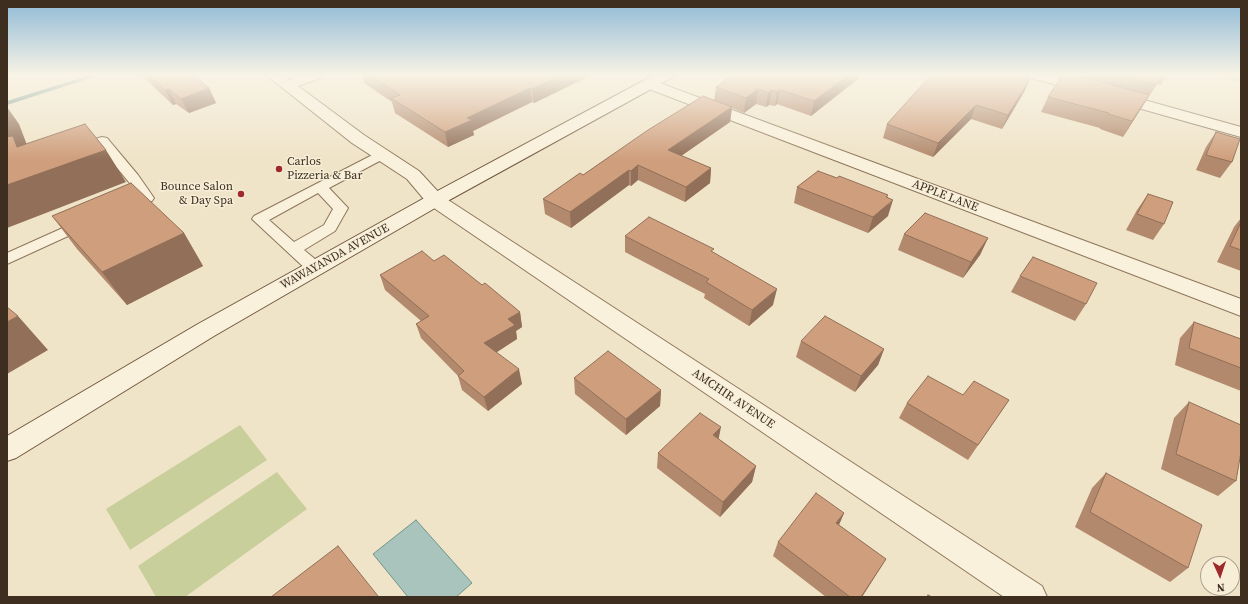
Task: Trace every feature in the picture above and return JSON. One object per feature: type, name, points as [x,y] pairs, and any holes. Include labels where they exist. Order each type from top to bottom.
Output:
[{"type":"street","name":"AMCHIR AVENUE","points":[[310,102],[358,139],[413,175],[435,200],[1031,597]]},
{"type":"street","name":"WAWAYANDA AVENUE","points":[[7,450],[206,330],[435,200],[615,102]]},
{"type":"street","name":"APPLE LANE","points":[[697,102],[1241,308]]},
{"type":"street","points":[[1134,102],[1241,132]]},
{"type":"lane","points":[[66,152],[102,141],[133,178],[147,198],[112,212]]},
{"type":"lane","points":[[315,268],[260,219],[382,154]]},
{"type":"lane","points":[[293,249],[330,228],[341,208],[320,187]]},
{"type":"lane","points":[[7,259],[98,217]]},
{"type":"green space","points":[[240,425],[267,460],[130,550],[106,509]]},
{"type":"green space","points":[[277,472],[307,509],[185,597],[156,597],[138,566]]},
{"type":"water","points":[[416,520],[472,583],[456,597],[408,597],[373,554]]},
{"type":"building","points":[[398,102],[500,102],[467,118],[472,120],[445,132]]},
{"type":"building","points":[[693,102],[719,102],[732,107],[668,150],[711,168],[686,187],[638,165],[570,212],[543,199],[580,173],[583,175],[648,130]]},
{"type":"building","points":[[907,102],[1016,102],[1008,115],[976,105],[938,143],[887,124]]},
{"type":"building","points":[[1068,102],[1144,102],[1132,121],[1108,114],[1109,113]]},
{"type":"building","points":[[85,124],[106,150],[7,185],[7,137],[13,136],[17,147]]},
{"type":"building","points":[[1216,132],[1240,139],[1232,162],[1206,155]]},
{"type":"building","points":[[818,171],[837,178],[839,176],[888,195],[886,197],[893,200],[873,217],[797,187]]},
{"type":"building","points":[[131,183],[184,233],[102,272],[52,216]]},
{"type":"building","points":[[1148,194],[1173,202],[1164,224],[1137,214]]},
{"type":"building","points":[[925,213],[988,238],[971,262],[904,234]]},
{"type":"building","points":[[649,217],[714,249],[711,251],[777,289],[752,310],[706,282],[709,279],[625,236]]},
{"type":"building","points":[[1241,222],[1241,250],[1230,246]]},
{"type":"building","points":[[422,251],[434,261],[444,255],[482,285],[485,283],[520,312],[508,319],[515,325],[484,343],[519,369],[484,397],[458,376],[464,371],[416,324],[429,316],[380,275]]},
{"type":"building","points":[[1033,257],[1097,283],[1086,304],[1020,276]]},
{"type":"building","points":[[7,307],[18,316],[7,322]]},
{"type":"building","points":[[825,316],[884,349],[861,376],[801,341]]},
{"type":"building","points":[[1194,322],[1241,339],[1241,368],[1189,348]]},
{"type":"building","points":[[608,351],[661,390],[626,419],[574,378]]},
{"type":"building","points":[[928,376],[963,395],[974,381],[1009,400],[978,445],[907,403]]},
{"type":"building","points":[[1189,402],[1241,425],[1241,452],[1236,481],[1176,454]]},
{"type":"building","points":[[700,413],[721,427],[713,435],[756,466],[723,502],[658,453]]},
{"type":"building","points":[[1106,473],[1202,525],[1188,568],[1090,512]]},
{"type":"building","points":[[816,493],[844,513],[836,523],[886,559],[861,597],[850,597],[778,542]]},
{"type":"building","points":[[338,546],[378,597],[271,597]]},
{"type":"place","name":"Carlos Pizzeria & Bar","points":[[279,169]]},
{"type":"place","name":"Bounce Salon & Day Spa","points":[[241,194]]}]
